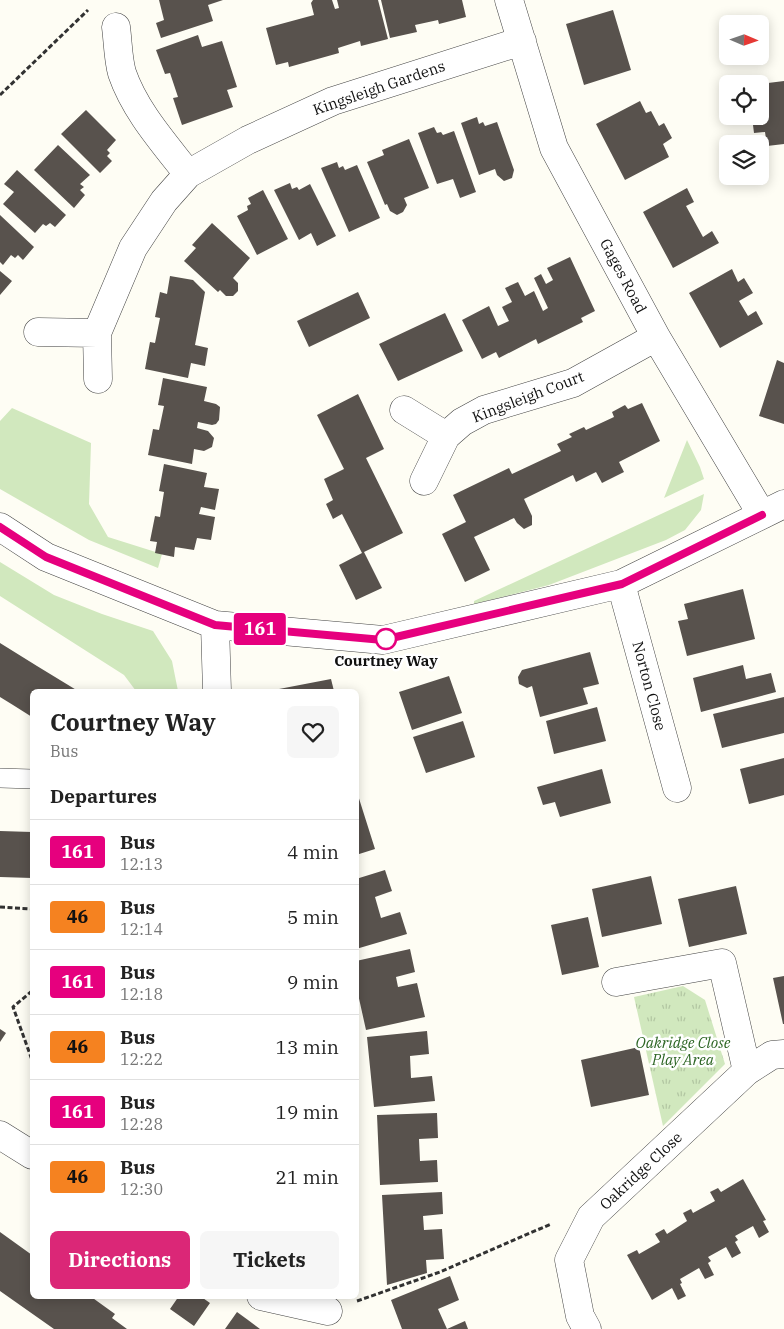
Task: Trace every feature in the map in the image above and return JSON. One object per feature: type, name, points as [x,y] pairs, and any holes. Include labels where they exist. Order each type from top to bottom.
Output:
[{"type":"street","name":"Gages Road","points":[[509,0],[554,148],[656,337],[773,509]]},
{"type":"street","points":[[116,27],[122,72],[134,100],[152,128],[188,174]]},
{"type":"street","name":"Kingsleigh Gardens","points":[[97,332],[132,248],[164,201],[188,174],[248,140],[333,101],[522,41]]},
{"type":"street","points":[[38,332],[97,332],[98,379]]},
{"type":"street","name":"Kingsleigh Court","points":[[424,481],[446,436],[462,422],[484,410],[573,383],[656,337]]},
{"type":"street","points":[[404,410],[446,436]]},
{"type":"street","points":[[0,527],[46,557],[215,625],[383,640],[622,584],[773,509]]},
{"type":"street","name":"Norton Close","points":[[622,584],[677,788]]},
{"type":"street","points":[[215,625],[217,689]]},
{"type":"street","points":[[616,982],[722,963],[747,1071]]},
{"type":"street","name":"Oakridge Close","points":[[587,1329],[580,1316],[569,1260],[591,1217],[747,1071],[772,1056],[784,1054]]},
{"type":"street","points":[[0,1136],[30,1155]]},
{"type":"street","points":[[274,1299],[331,1312]]},
{"type":"lane","points":[[0,778],[30,779]]},
{"type":"path","points":[[0,95],[82,14],[94,5]]},
{"type":"path","points":[[0,907],[30,909]]},
{"type":"path","points":[[30,993],[13,1007],[30,1054]]},
{"type":"path","points":[[331,1312],[440,1272],[580,1211],[591,1217]]},
{"type":"green space","points":[[12,408],[91,443],[89,504],[108,537],[162,554],[158,568],[89,540],[0,489],[0,421]]},
{"type":"green space","points":[[687,440],[704,479],[664,498]]},
{"type":"green space","points":[[704,494],[701,510],[685,530],[666,540],[549,585],[474,604],[474,601]]},
{"type":"green space","points":[[0,562],[54,595],[153,631],[172,661],[178,689],[134,689],[124,675],[0,596]]},
{"type":"green space","name":"Oakridge Close Play Area","points":[[683,986],[705,1000],[725,1064],[663,1126],[634,997]]},
{"type":"building","points":[[159,0],[223,0],[208,5],[213,21],[161,38],[156,23],[164,20]]},
{"type":"building","points":[[313,0],[332,0],[335,9],[339,8],[337,0],[378,0],[388,39],[361,46],[360,41],[338,48],[339,53],[289,67],[288,62],[276,65],[266,28],[314,15],[311,3]]},
{"type":"building","points":[[381,0],[462,0],[466,17],[439,24],[438,20],[415,25],[417,32],[390,38]]},
{"type":"building","points":[[613,10],[631,70],[584,85],[566,24]]},
{"type":"building","points":[[198,35],[202,47],[222,41],[237,87],[227,90],[233,107],[182,125],[173,98],[178,97],[170,73],[165,74],[156,50]]},
{"type":"building","points":[[784,81],[784,144],[769,146],[769,135],[765,135],[765,132],[754,133],[753,125],[769,125],[769,83]]},
{"type":"building","points":[[640,101],[646,113],[651,111],[659,126],[664,123],[672,138],[663,144],[669,157],[625,180],[596,124]]},
{"type":"building","points":[[86,110],[116,140],[107,150],[110,153],[107,156],[112,161],[100,173],[61,134]]},
{"type":"building","points":[[477,117],[479,124],[483,122],[485,126],[497,122],[514,170],[512,178],[504,181],[497,175],[495,169],[479,175],[461,123]]},
{"type":"building","points":[[434,127],[437,133],[441,132],[443,135],[454,131],[476,192],[460,198],[453,179],[437,184],[418,133]]},
{"type":"building","points":[[409,139],[429,188],[404,198],[407,205],[403,212],[397,215],[390,211],[387,204],[385,205],[367,162],[384,155],[382,150]]},
{"type":"building","points":[[58,145],[90,175],[80,184],[84,187],[80,190],[85,195],[74,208],[34,170]]},
{"type":"building","points":[[337,162],[339,168],[343,166],[345,170],[357,165],[380,218],[349,232],[321,168]]},
{"type":"building","points":[[17,170],[66,215],[55,227],[50,223],[46,226],[43,224],[35,233],[3,204],[14,192],[4,184]]},
{"type":"building","points":[[290,183],[292,189],[297,187],[299,190],[310,184],[336,236],[317,246],[311,233],[299,240],[274,190]]},
{"type":"building","points":[[687,188],[694,202],[686,206],[703,237],[712,231],[719,243],[673,268],[643,212]]},
{"type":"building","points":[[263,190],[288,239],[257,255],[237,216],[248,210],[247,206],[251,204],[248,198]]},
{"type":"building","points":[[0,215],[34,247],[23,260],[18,255],[15,258],[11,255],[3,265],[0,262]]},
{"type":"building","points":[[212,223],[250,258],[233,278],[238,283],[238,291],[233,296],[226,296],[220,290],[218,292],[184,261],[196,248],[192,245]]},
{"type":"building","points":[[570,257],[595,311],[581,318],[583,322],[538,344],[536,339],[499,358],[496,352],[482,359],[462,320],[489,306],[498,326],[509,321],[502,307],[512,302],[505,288],[518,282],[525,296],[534,291],[543,311],[548,308],[534,278],[541,274],[546,284],[553,280],[547,268]]},
{"type":"building","points":[[732,269],[738,282],[744,278],[753,293],[739,301],[748,316],[756,311],[763,324],[720,348],[689,293]]},
{"type":"building","points":[[0,271],[12,281],[0,295]]},
{"type":"building","points":[[170,276],[193,280],[205,292],[195,345],[208,348],[205,366],[191,363],[188,378],[145,369],[150,342],[155,343],[160,318],[155,317],[160,292],[167,294]]},
{"type":"building","points":[[358,292],[370,318],[309,347],[297,321]]},
{"type":"building","points":[[445,313],[463,351],[398,381],[379,344]]},
{"type":"building","points":[[777,360],[784,363],[784,424],[759,416]]},
{"type":"building","points":[[163,378],[207,387],[204,401],[220,407],[219,420],[216,424],[198,422],[197,428],[208,431],[214,438],[212,447],[204,451],[194,449],[192,464],[148,455],[153,429],[159,430],[164,406],[158,405]]},
{"type":"building","points":[[358,394],[384,449],[366,458],[403,533],[364,552],[382,588],[356,600],[339,565],[362,553],[342,514],[333,519],[326,504],[333,500],[324,479],[344,469],[317,415]]},
{"type":"building","points":[[642,403],[660,441],[619,462],[624,472],[602,483],[596,472],[576,482],[573,475],[524,499],[532,516],[532,525],[524,529],[514,518],[474,537],[490,570],[465,582],[442,534],[466,522],[453,495],[509,468],[512,474],[561,451],[557,444],[572,437],[569,434],[584,427],[586,430],[614,417],[612,412],[625,405],[628,409]]},
{"type":"building","points":[[164,464],[207,473],[204,487],[219,489],[215,510],[201,507],[199,514],[215,517],[211,540],[197,538],[194,550],[175,547],[174,557],[155,553],[157,542],[150,541],[155,516],[160,517],[164,492],[159,491]]},
{"type":"building","points":[[743,589],[755,639],[687,656],[678,621],[688,619],[684,604]]},
{"type":"building","points":[[0,643],[75,689],[30,689],[30,716],[0,697]]},
{"type":"building","points":[[590,652],[599,684],[583,688],[588,704],[540,717],[532,686],[527,688],[519,684],[518,677],[522,670]]},
{"type":"building","points":[[743,665],[746,679],[771,673],[776,692],[701,712],[693,678]]},
{"type":"building","points":[[449,676],[462,713],[412,730],[399,692]]},
{"type":"building","points":[[331,679],[334,689],[279,689]]},
{"type":"building","points":[[784,697],[784,733],[722,748],[713,714]]},
{"type":"building","points":[[597,707],[606,741],[554,754],[546,721]]},
{"type":"building","points":[[463,721],[475,757],[426,773],[413,737]]},
{"type":"building","points":[[784,758],[784,795],[749,804],[740,769]]},
{"type":"building","points":[[602,769],[611,803],[560,817],[555,802],[543,805],[537,787]]},
{"type":"building","points":[[359,798],[375,849],[359,854]]},
{"type":"building","points":[[0,831],[30,832],[30,878],[0,877]]},
{"type":"building","points":[[385,870],[392,891],[375,897],[381,918],[400,912],[407,934],[359,948],[359,878]]},
{"type":"building","points":[[651,876],[662,924],[602,937],[592,889]]},
{"type":"building","points":[[736,886],[747,934],[689,947],[678,899]]},
{"type":"building","points":[[588,917],[599,967],[562,975],[551,925]]},
{"type":"building","points":[[410,949],[415,972],[396,977],[398,987],[417,983],[425,1017],[366,1030],[359,998],[359,960]]},
{"type":"building","points":[[784,976],[784,1024],[783,1024],[773,978]]},
{"type":"building","points":[[0,1029],[6,1033],[0,1042]]},
{"type":"building","points":[[427,1031],[429,1054],[410,1056],[411,1078],[432,1076],[435,1101],[374,1107],[367,1037]]},
{"type":"building","points":[[639,1047],[649,1095],[591,1107],[581,1060]]},
{"type":"building","points":[[437,1113],[438,1138],[419,1139],[420,1161],[437,1160],[438,1182],[380,1185],[377,1115]]},
{"type":"building","points":[[743,1179],[766,1220],[763,1221],[769,1232],[759,1238],[753,1226],[735,1236],[738,1240],[735,1242],[741,1253],[732,1258],[726,1247],[708,1257],[711,1261],[708,1263],[714,1275],[705,1279],[699,1268],[680,1279],[682,1283],[680,1284],[686,1296],[678,1300],[672,1288],[652,1300],[627,1255],[637,1250],[639,1254],[660,1242],[655,1234],[664,1229],[667,1234],[687,1221],[683,1213],[691,1209],[693,1213],[715,1201],[710,1192],[718,1188],[721,1192]]},
{"type":"building","points":[[442,1192],[443,1214],[423,1216],[424,1230],[442,1229],[444,1259],[426,1260],[427,1273],[387,1285],[382,1195]]},
{"type":"building","points":[[0,1232],[30,1254],[30,1299],[94,1299],[115,1314],[112,1318],[127,1329],[54,1329],[0,1291]]},
{"type":"building","points":[[450,1276],[459,1300],[438,1309],[447,1329],[402,1329],[391,1300]]},
{"type":"building","points":[[177,1299],[204,1299],[210,1303],[194,1326],[170,1309]]},
{"type":"building","points":[[237,1312],[248,1320],[260,1329],[225,1329]]},
{"type":"building","points":[[465,1321],[468,1329],[447,1329]]},
{"type":"bus line","name":"161","points":[[0,527],[46,557],[215,625],[383,640],[622,584],[762,515]]},
{"type":"place","name":"Courtney Way","points":[[386,639]]}]
